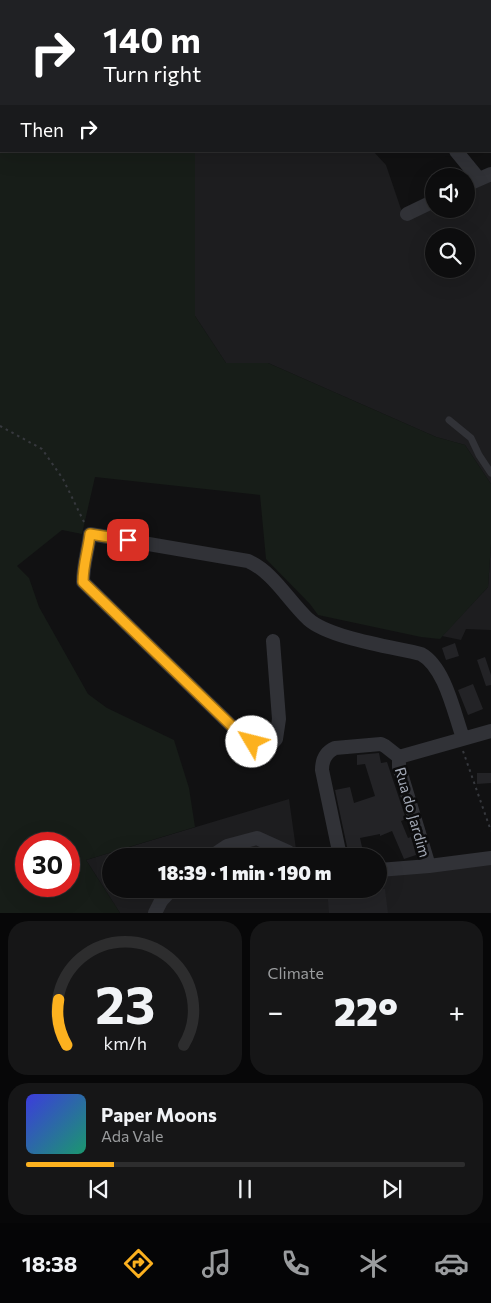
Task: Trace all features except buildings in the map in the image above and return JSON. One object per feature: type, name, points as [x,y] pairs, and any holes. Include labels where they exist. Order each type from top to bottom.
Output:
[{"type":"street","points":[[458,152],[479,179]]},
{"type":"street","points":[[408,214],[425,206]]},
{"type":"street","points":[[273,641],[279,719],[276,739],[265,750],[239,733],[83,582],[83,566],[88,555],[90,534],[248,561],[265,572],[308,618],[317,625],[341,635],[427,657],[440,673],[464,738]]},
{"type":"street","points":[[338,848],[322,770],[326,756],[331,750],[335,748],[381,744],[399,757],[491,731]]},
{"type":"street","name":"Rua do Jardim","points":[[399,757],[399,768],[429,866]]},
{"type":"street","points":[[225,848],[257,838],[279,848]]},
{"type":"street","points":[[387,869],[491,858]]},
{"type":"street","points":[[155,913],[164,898]]},
{"type":"lane","points":[[449,420],[471,438],[491,473]]},
{"type":"path","points":[[0,426],[42,449],[63,479],[90,534]]},
{"type":"path","points":[[464,738],[463,750],[491,831]]},
{"type":"shaded area","points":[[0,152],[195,152],[195,316],[226,363],[268,363],[436,437],[465,445],[491,484],[491,544],[488,587],[440,639],[421,637],[318,615],[310,604],[266,559],[260,495],[95,477],[82,534],[62,530],[17,566],[29,578],[39,607],[88,694],[107,708],[174,740],[189,788],[195,827],[126,848],[102,848],[102,855],[86,860],[102,885],[102,898],[110,898],[120,913],[0,913]]},
{"type":"shaded area","points":[[195,152],[374,152],[386,165],[405,221],[425,211],[425,218],[475,218],[475,188],[491,180],[491,484],[465,445],[436,437],[268,363],[226,363],[195,316]]},
{"type":"shaded area","points":[[491,544],[491,630],[466,629],[461,640],[442,636],[488,587]]},
{"type":"shaded area","points":[[289,799],[296,848],[126,848]]},
{"type":"shaded area","points":[[491,852],[491,913],[120,913],[110,898],[387,898],[387,865]]},
{"type":"shaded area","points":[[102,855],[102,885],[86,860]]},
{"type":"route","points":[[128,540],[90,534],[88,555],[83,566],[83,582],[239,733],[252,742]]}]
